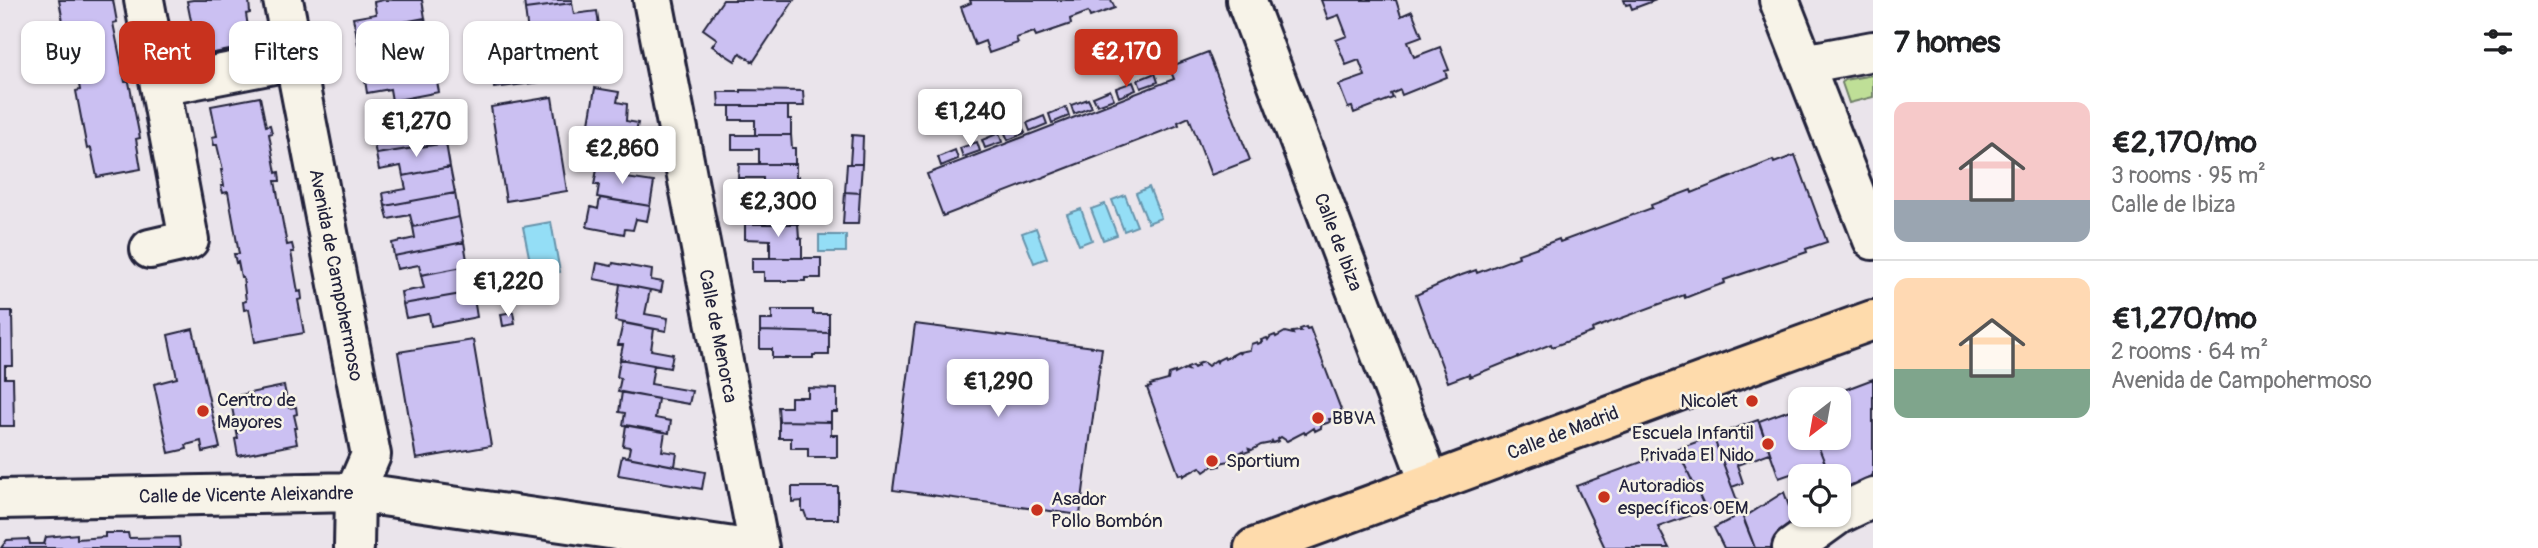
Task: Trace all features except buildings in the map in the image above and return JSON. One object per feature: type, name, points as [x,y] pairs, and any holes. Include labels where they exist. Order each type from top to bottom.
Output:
[{"type":"main road","name":"Calle de Madrid","points":[[1268,545],[1672,391],[1873,320]]},
{"type":"street","points":[[144,0],[190,240],[150,249]]},
{"type":"street","name":"Avenida de Campohermoso","points":[[283,0],[287,21]]},
{"type":"street","name":"Calle de Menorca","points":[[653,0],[759,548]]},
{"type":"street","name":"Calle de Ibiza","points":[[1246,0],[1430,484]]},
{"type":"street","points":[[1779,0],[1873,240]]},
{"type":"street","points":[[1804,64],[1873,51]]},
{"type":"street","points":[[160,86],[229,73]]},
{"type":"street","name":"Avenida de Campohermoso","points":[[299,84],[371,455],[355,492],[354,548]]},
{"type":"street","name":"Calle de Vicente Aleixandre","points":[[0,499],[355,492],[741,548]]},
{"type":"street","points":[[1851,508],[1873,498]]},
{"type":"street","points":[[1792,548],[1821,527]]},
{"type":"green space","points":[[1873,75],[1873,97],[1849,103],[1842,83],[1844,80]]},
{"type":"water","points":[[1149,187],[1161,218],[1148,223],[1136,193]]},
{"type":"water","points":[[1125,195],[1137,226],[1124,231],[1112,200]]},
{"type":"water","points":[[1105,204],[1117,235],[1103,240],[1091,209]]},
{"type":"water","points":[[1081,209],[1092,240],[1079,245],[1067,214]]},
{"type":"water","points":[[551,222],[560,272],[533,276],[523,227]]},
{"type":"water","points":[[1036,228],[1047,258],[1034,263],[1022,233]]},
{"type":"water","points":[[819,235],[846,235],[846,252],[819,252]]},
{"type":"place","name":"Nicolet","points":[[1752,401]]},
{"type":"place","name":"Centro de Mayores","points":[[203,411]]},
{"type":"place","name":"BBVA","points":[[1318,418]]},
{"type":"place","name":"Escuela Infantil Privada El Nido","points":[[1768,444]]},
{"type":"place","name":"Sportium","points":[[1212,461]]},
{"type":"place","name":"Autoradios específicos OEM","points":[[1604,497]]},
{"type":"place","name":"Asador Pollo Bombón","points":[[1037,510]]}]
